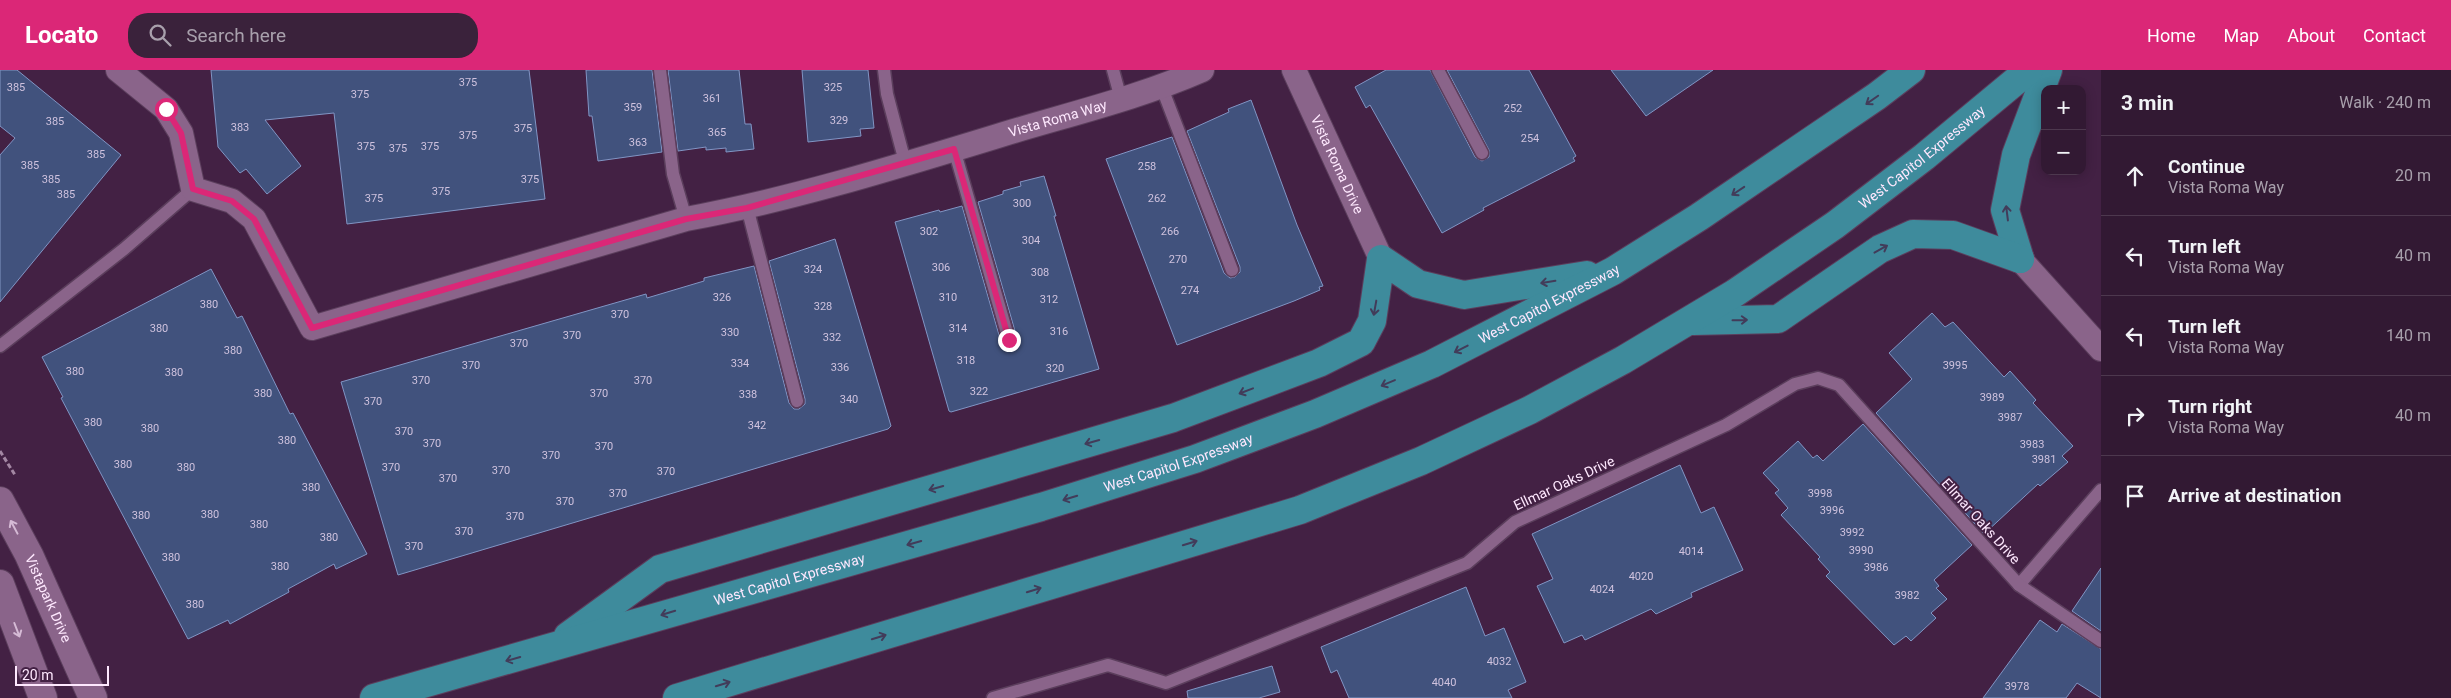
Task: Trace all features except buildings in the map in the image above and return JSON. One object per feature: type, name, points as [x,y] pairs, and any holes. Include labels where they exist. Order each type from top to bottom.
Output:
[{"type":"highway","name":"West Capitol Expressway","points":[[374,698],[1041,507],[1195,459],[1315,414],[1432,364],[1613,271],[1699,217],[1878,96],[1911,70]]},
{"type":"highway","name":"West Capitol Expressway","points":[[676,698],[1300,510],[1421,461],[1530,410],[1691,321],[1835,225],[1924,157],[2029,70]]},
{"type":"highway","points":[[2020,259],[2005,210],[2016,155],[2048,70]]},
{"type":"highway","points":[[1691,321],[1778,319],[1880,249],[1913,234],[1953,235],[2020,259]]},
{"type":"highway","points":[[551,648],[660,569],[1173,418],[1319,363],[1361,342],[1372,321],[1381,259],[1418,284],[1464,295],[1613,271]]},
{"type":"street","points":[[118,70],[166,109],[181,133],[193,189]]},
{"type":"street","name":"Vista Roma Way","points":[[193,189],[232,201],[254,219],[312,328],[686,219],[747,208],[954,149],[1162,88],[1202,70]]},
{"type":"street","name":"Vista Roma Drive","points":[[1294,70],[1381,259]]},
{"type":"street","points":[[2020,259],[2101,348]]},
{"type":"street","name":"Vistapark Drive","points":[[0,501],[29,555],[93,698]]},
{"type":"street","points":[[0,584],[43,698]]},
{"type":"lane","points":[[660,70],[673,174],[686,219]]},
{"type":"lane","points":[[884,70],[887,94],[905,162]]},
{"type":"lane","points":[[1113,70],[1121,99]]},
{"type":"lane","points":[[1438,70],[1482,153]]},
{"type":"lane","points":[[1162,88],[1232,270]]},
{"type":"lane","points":[[954,149],[1009,340]]},
{"type":"lane","points":[[0,346],[124,249],[193,189]]},
{"type":"lane","points":[[747,208],[797,401]]},
{"type":"lane","name":"Ellmar Oaks Drive","points":[[993,698],[1108,665],[1166,683],[1468,563],[1515,522],[1726,425],[1795,384],[1818,378],[1839,385],[2018,586],[2101,641]]},
{"type":"lane","points":[[2018,586],[2101,490]]},
{"type":"route","points":[[166,109],[181,133],[193,189],[232,201],[254,219],[312,328],[686,219],[747,208],[954,149],[1009,340]]}]
